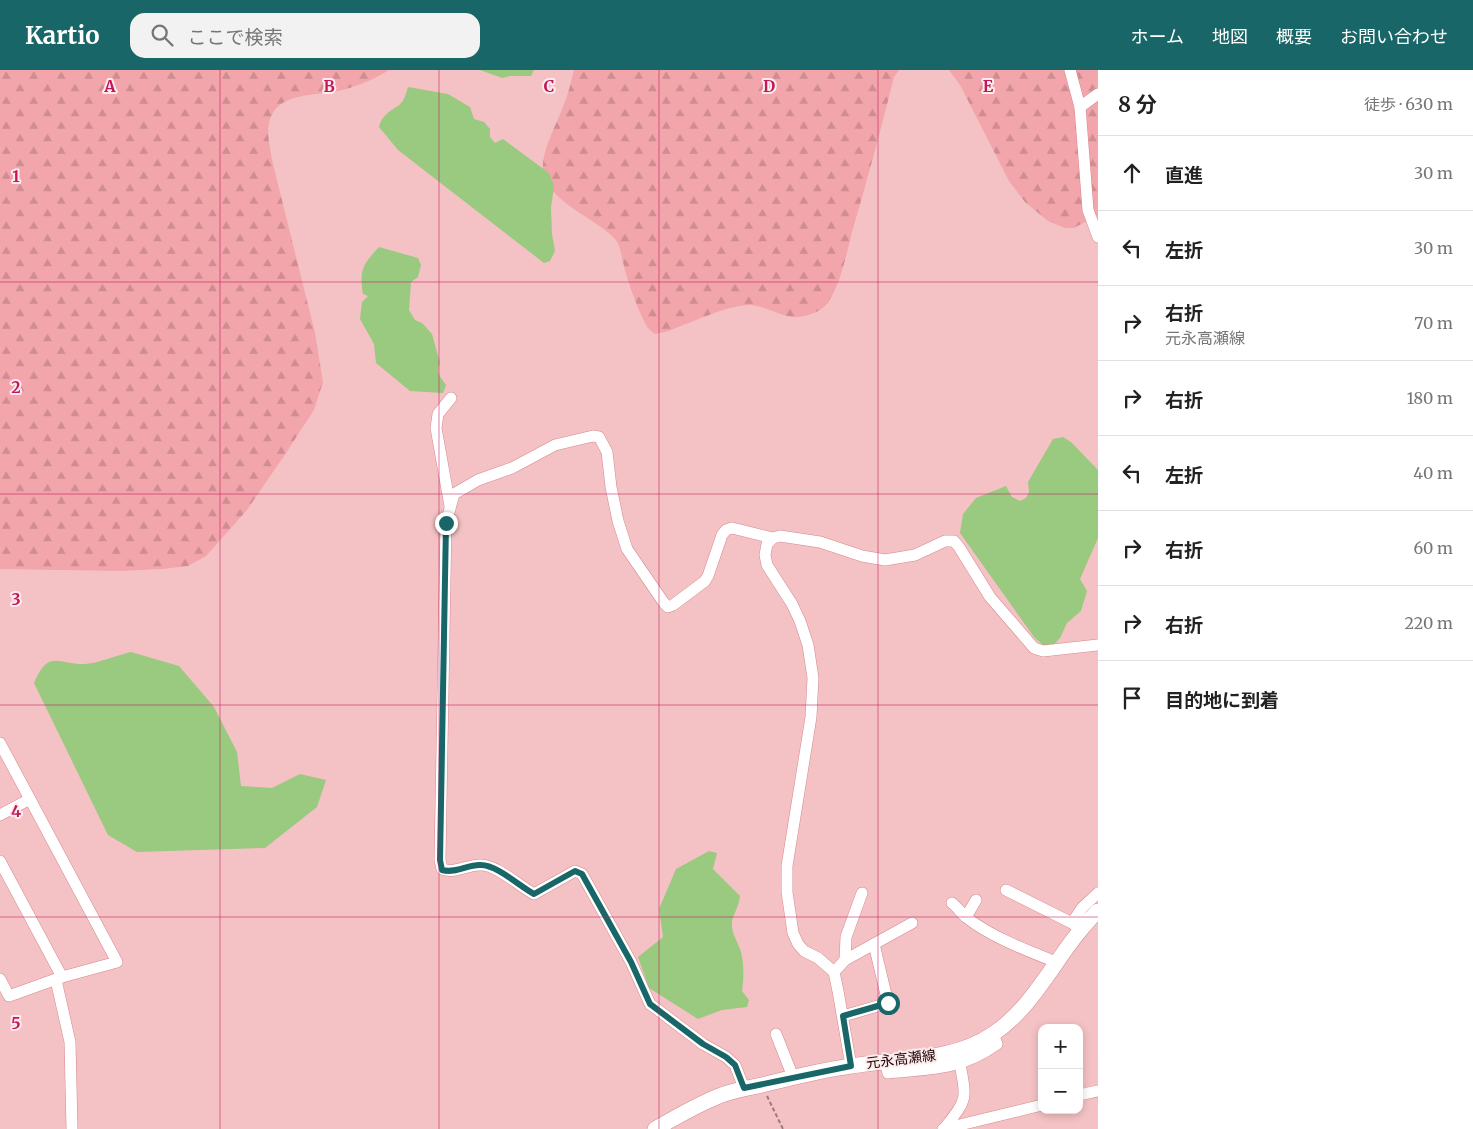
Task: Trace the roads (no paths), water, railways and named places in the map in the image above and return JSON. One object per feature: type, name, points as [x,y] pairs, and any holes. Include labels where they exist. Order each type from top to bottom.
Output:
[{"type":"main road","name":"元永高瀬線","points":[[655,1129],[717,1097],[744,1088],[851,1066],[922,1058],[954,1052],[974,1044],[993,1034],[1015,1017],[1056,962],[1076,926],[1098,911]]},
{"type":"street","points":[[1070,70],[1080,107],[1088,210],[1098,238]]},
{"type":"street","points":[[1080,107],[1098,94]]},
{"type":"street","points":[[450,507],[436,428],[438,414],[451,398]]},
{"type":"street","points":[[744,1088],[735,1065],[726,1057],[703,1044],[650,1004],[631,962],[582,874],[575,871],[534,894],[489,865],[479,864],[450,872],[442,870],[440,860],[446,523],[454,494],[478,480],[512,468],[554,445],[593,436],[599,437],[607,452],[611,487],[618,521],[628,549],[664,603],[668,606],[673,605],[705,581],[726,530],[732,528],[773,538]]},
{"type":"street","points":[[851,1066],[834,972],[818,958],[804,951],[793,933],[787,892],[787,866],[811,717],[813,678],[808,644],[800,621],[792,604],[767,565],[767,544],[773,538],[780,536],[820,542],[862,556],[885,560],[915,555],[945,541],[954,541],[990,597],[1034,648],[1043,651],[1098,645]]},
{"type":"street","points":[[0,743],[117,962],[59,978],[9,996],[0,980]]},
{"type":"street","points":[[0,815],[30,799]]},
{"type":"street","points":[[0,861],[59,978],[70,1042],[72,1129]]},
{"type":"street","points":[[1006,890],[1076,926],[1082,908],[1098,893]]},
{"type":"street","points":[[845,960],[846,937],[862,893]]},
{"type":"street","points":[[966,917],[976,900]]},
{"type":"street","points":[[952,903],[966,917],[1019,948],[1056,962]]},
{"type":"street","points":[[834,972],[845,960],[912,923]]},
{"type":"street","points":[[843,1016],[888,1003],[874,944]]},
{"type":"street","points":[[776,1034],[792,1077]]},
{"type":"street","points":[[885,1062],[888,1074],[960,1064],[982,1055],[997,1044],[993,1034]]},
{"type":"street","points":[[943,1129],[964,1101],[960,1064]]},
{"type":"street","points":[[1083,1094],[1098,1091]]},
{"type":"street","points":[[943,1129],[1038,1106]]}]
